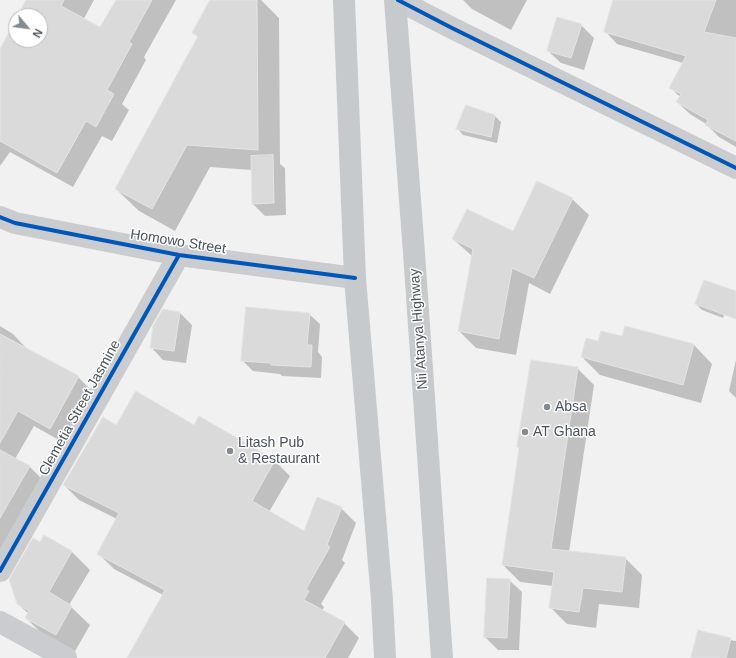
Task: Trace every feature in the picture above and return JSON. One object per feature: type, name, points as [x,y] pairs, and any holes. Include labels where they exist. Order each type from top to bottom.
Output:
[{"type":"main road","points":[[344,0],[354,278],[382,600],[385,658]]},
{"type":"main road","name":"Nii Atanya Highway","points":[[395,0],[442,658]]},
{"type":"street","points":[[398,0],[736,168]]},
{"type":"street","name":"Homowo Street","points":[[0,218],[15,223],[179,254],[354,278]]},
{"type":"street","name":"Clemetia Street Jasmine","points":[[0,572],[179,254]]},
{"type":"street","points":[[0,622],[66,658]]},
{"type":"building","points":[[26,0],[64,0],[61,6],[100,27],[116,0],[152,0],[129,42],[132,44],[107,90],[114,94],[96,127],[86,121],[57,173],[0,141],[0,49],[8,34],[8,48],[48,48],[48,8],[22,8]]},
{"type":"building","points":[[210,0],[257,0],[258,150],[187,145],[152,209],[115,189],[198,36],[192,33]]},
{"type":"building","points":[[613,0],[716,0],[704,32],[736,38],[736,141],[705,125],[708,120],[676,102],[681,94],[669,88],[686,56],[604,32]]},
{"type":"building","points":[[557,17],[582,24],[571,58],[547,51]]},
{"type":"building","points":[[466,105],[495,115],[491,137],[456,129]]},
{"type":"building","points":[[273,155],[274,203],[252,204],[251,156]]},
{"type":"building","points":[[537,181],[573,198],[534,278],[512,268],[499,339],[458,331],[473,249],[452,239],[467,209],[513,231]]},
{"type":"building","points":[[704,280],[736,291],[736,319],[695,304]]},
{"type":"building","points":[[246,307],[310,313],[307,345],[312,345],[311,367],[271,365],[271,363],[241,361]]},
{"type":"building","points":[[163,309],[180,312],[174,351],[150,348],[153,326]]},
{"type":"building","points":[[625,326],[694,344],[683,385],[581,357],[586,338],[598,341],[601,331],[622,336]]},
{"type":"building","points":[[0,334],[79,376],[50,429],[18,411],[0,443]]},
{"type":"building","points":[[531,360],[578,367],[551,549],[626,557],[622,592],[583,588],[579,612],[549,608],[554,572],[502,565],[519,448],[517,447]]},
{"type":"building","points":[[136,391],[194,425],[199,416],[275,460],[252,501],[304,531],[317,497],[342,507],[327,545],[330,547],[306,589],[309,591],[304,600],[345,622],[325,658],[127,658],[165,590],[97,554],[119,513],[63,485],[103,417],[116,425]]},
{"type":"building","points":[[0,450],[30,466],[0,518]]},
{"type":"building","points":[[44,535],[72,551],[49,592],[72,606],[56,635],[25,618],[29,611],[17,604],[9,579],[33,538],[40,542]]},
{"type":"building","points":[[487,578],[510,579],[507,638],[484,637]]},
{"type":"building","points":[[698,630],[731,638],[726,658],[691,658]]},
{"type":"cycle path","points":[[398,0],[736,168]]},
{"type":"cycle path","points":[[0,217],[15,223],[179,255],[355,278]]},
{"type":"cycle path","points":[[0,571],[179,255]]},
{"type":"place","name":"Absa","points":[[547,407]]},
{"type":"place","name":"AT Ghana","points":[[525,432]]},
{"type":"place","name":"Litash Pub & Restaurant","points":[[230,451]]}]
